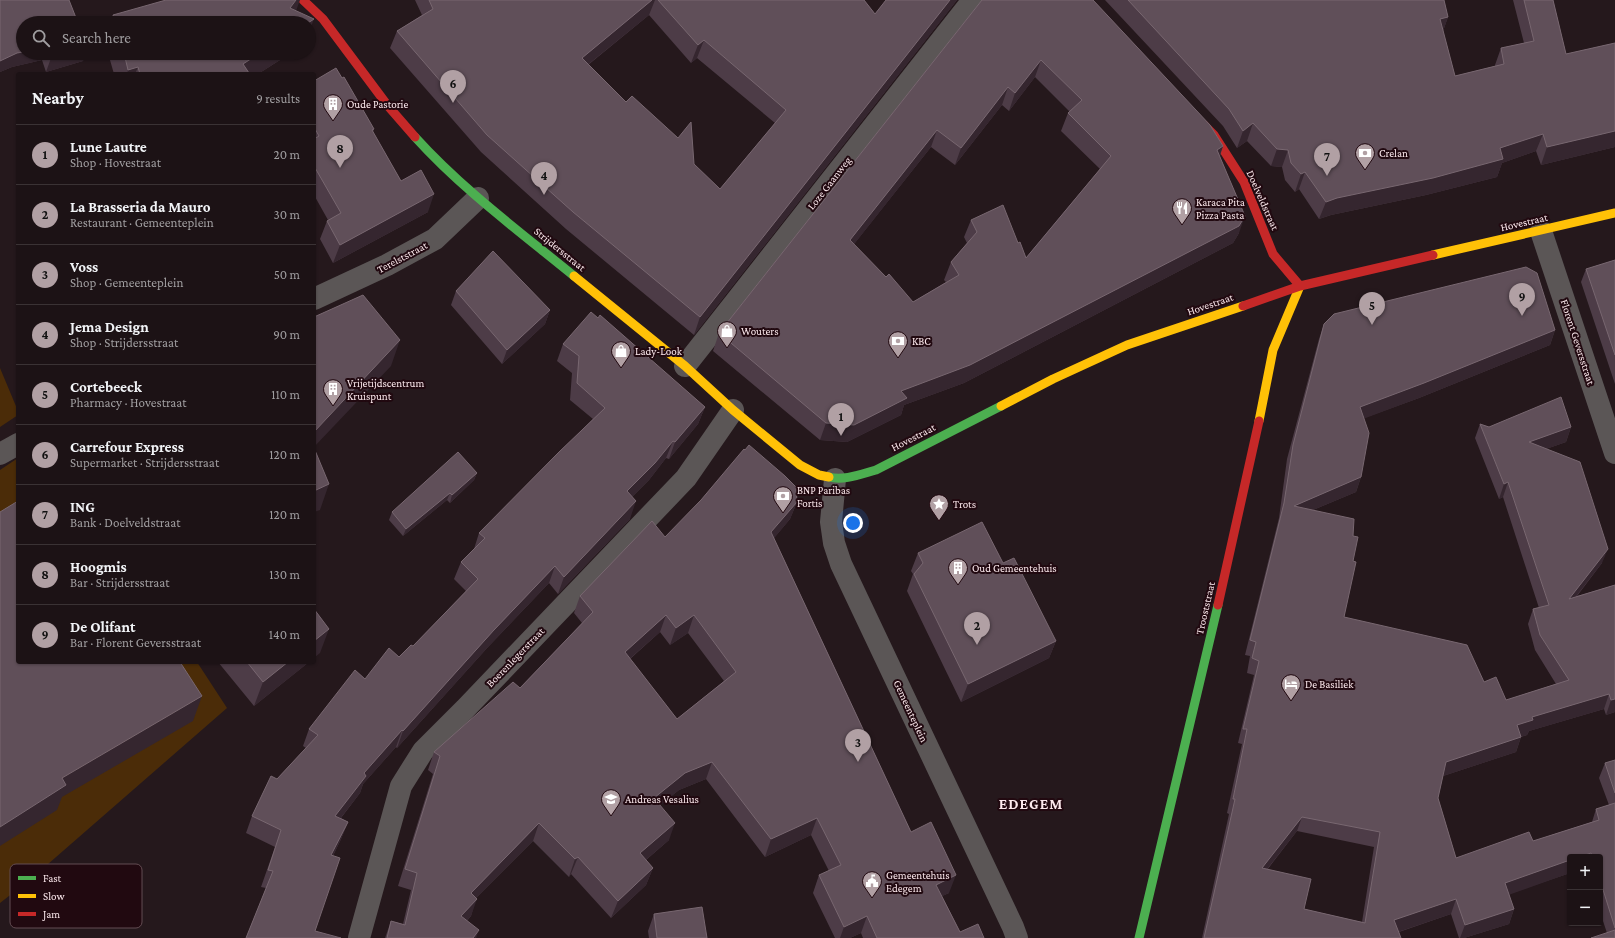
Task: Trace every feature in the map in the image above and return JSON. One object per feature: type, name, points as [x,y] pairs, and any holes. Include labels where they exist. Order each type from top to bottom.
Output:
[{"type":"street","name":"Strijdersstraat","points":[[303,0],[323,20],[388,106],[419,142],[478,198],[685,366],[733,410],[800,465],[820,475],[835,479]]},
{"type":"street","name":"Loze Gaanweg","points":[[685,366],[973,0]]},
{"type":"street","name":"Doelveldstraat","points":[[1198,118],[1214,135],[1244,182],[1273,254],[1300,286]]},
{"type":"street","name":"Terelststraat","points":[[316,298],[387,265],[435,239],[478,198]]},
{"type":"street","name":"Hovestraat","points":[[835,479],[876,470],[1054,379],[1127,346],[1300,286],[1615,214]]},
{"type":"street","name":"Florent Geversstraat","points":[[1541,231],[1615,453]]},
{"type":"street","name":"Trooststraat","points":[[1139,938],[1198,693],[1250,462],[1273,350],[1300,286]]},
{"type":"street","name":"Boerenlegerstraat","points":[[359,938],[401,786],[423,751],[686,478],[733,410]]},
{"type":"street","points":[[0,454],[16,445]]},
{"type":"street","name":"Gemeenteplein","points":[[835,479],[831,522],[834,543],[841,564],[1014,927],[1017,938]]},
{"type":"shaded area","points":[[0,368],[16,406],[16,416],[0,427]]},
{"type":"shaded area","points":[[16,459],[16,664],[198,664],[227,708],[48,864],[10,864],[10,895],[0,903],[0,470]]},
{"type":"building","points":[[0,0],[69,0],[75,16],[16,16],[16,53],[0,61]]},
{"type":"building","points":[[166,0],[296,0],[290,8],[307,16],[113,16]]},
{"type":"building","points":[[429,0],[652,0],[582,58],[626,102],[632,96],[678,138],[691,122],[694,164],[720,189],[786,110],[704,40],[698,45],[658,0],[864,0],[875,14],[886,0],[950,0],[700,317],[573,212],[487,135],[397,31],[433,9]]},
{"type":"building","points":[[982,0],[1093,0],[1210,125],[1223,146],[1217,150],[1245,216],[1239,226],[970,365],[901,391],[907,398],[854,425],[826,423],[719,333]],"holes":[[[1041,60],[1082,100],[1068,113],[1111,156],[1026,258],[1020,242],[1018,243],[1003,205],[971,220],[977,232],[951,262],[959,275],[913,302],[889,274],[886,277],[850,240],[937,130],[961,148],[1008,87],[1015,93]]]},
{"type":"building","points":[[1128,0],[1444,0],[1448,17],[1440,19],[1455,76],[1504,64],[1501,48],[1534,41],[1524,0],[1553,0],[1566,54],[1615,43],[1615,131],[1547,147],[1543,134],[1500,148],[1503,159],[1433,178],[1337,198],[1326,202],[1305,172],[1301,174],[1291,163],[1288,150],[1277,149],[1253,123],[1243,131],[1229,109]]},
{"type":"building","points":[[126,60],[249,60],[243,64],[248,72],[139,72],[138,67],[128,70]]},
{"type":"building","points":[[336,68],[342,78],[344,77],[374,129],[372,130],[401,181],[421,170],[434,194],[340,245],[327,221],[341,213],[316,169],[316,138],[319,136],[316,131],[316,80]]},
{"type":"building","points":[[493,251],[550,310],[507,350],[456,291]]},
{"type":"building","points":[[1615,260],[1615,355],[1586,269]]},
{"type":"building","points":[[1526,267],[1537,273],[1555,330],[1360,407],[1369,433],[1361,477],[1294,506],[1354,519],[1353,536],[1358,537],[1353,561],[1356,562],[1344,617],[1467,645],[1484,682],[1496,677],[1506,700],[1569,680],[1540,635],[1533,609],[1549,605],[1508,482],[1504,484],[1480,424],[1489,427],[1561,397],[1571,427],[1529,442],[1580,462],[1608,549],[1569,599],[1615,585],[1615,699],[1611,700],[1609,694],[1532,717],[1533,720],[1517,725],[1521,737],[1446,762],[1438,798],[1456,858],[1529,832],[1533,841],[1599,820],[1596,809],[1615,803],[1615,928],[1603,890],[1603,854],[1591,853],[1567,854],[1567,861],[1505,883],[1514,909],[1465,925],[1456,899],[1394,920],[1401,938],[1204,938],[1235,799],[1233,799],[1247,729],[1243,729],[1259,661],[1252,658],[1256,642],[1250,640],[1284,503],[1293,445],[1324,324],[1334,314]],"holes":[[[1302,817],[1380,832],[1365,923],[1304,909],[1311,879],[1262,868]]]},
{"type":"building","name":"Vrijetijdscentrum Kruispunt","points":[[363,295],[400,340],[316,430],[316,316]]},
{"type":"building","points":[[591,312],[598,318],[600,315],[705,407],[675,442],[673,441],[655,463],[627,491],[636,501],[564,577],[555,566],[494,630],[364,773],[366,776],[335,816],[348,822],[331,855],[340,858],[315,931],[341,938],[246,938],[273,871],[268,870],[281,830],[252,816],[271,776],[277,779],[318,735],[309,729],[355,670],[365,679],[389,648],[399,657],[411,645],[413,646],[478,579],[461,562],[485,538],[479,533],[605,408],[577,383],[579,356],[563,344]]},
{"type":"building","points":[[749,445],[796,487],[797,502],[771,532],[911,832],[931,822],[956,875],[936,885],[960,932],[978,924],[984,938],[877,938],[867,916],[844,927],[819,875],[841,865],[817,818],[771,839],[712,762],[685,773],[654,798],[675,823],[640,853],[653,868],[618,901],[578,857],[575,859],[539,823],[471,893],[477,899],[461,916],[479,930],[473,938],[387,938],[391,921],[405,925],[417,873],[405,869],[440,756],[434,752],[513,682],[520,688],[593,612],[580,596],[652,521],[665,537],[701,500],[744,449],[745,450]],"holes":[[[666,615],[676,628],[694,615],[736,672],[677,719],[625,652]]]},
{"type":"building","points":[[458,452],[477,473],[452,495],[450,493],[406,529],[392,512]]},
{"type":"building","points":[[316,453],[329,484],[316,490]]},
{"type":"building","points":[[16,502],[16,664],[181,664],[202,696],[62,778],[66,785],[0,827],[0,512]]},
{"type":"building","points":[[982,522],[1003,563],[1014,558],[1056,641],[968,684],[914,574],[923,563],[918,553]]},
{"type":"building","points":[[316,612],[329,629],[316,639]]},
{"type":"building","points":[[249,664],[286,664],[263,682]]},
{"type":"building","points":[[1615,760],[1615,793],[1605,763]]},
{"type":"building","points":[[702,907],[707,938],[657,938],[654,914]]},
{"type":"building","points":[[1615,930],[1615,938],[1591,938]]},
{"type":"traffic: fast","points":[[415,137],[471,192],[574,276]]},
{"type":"traffic: fast","points":[[829,477],[847,478],[876,470],[1001,406]]},
{"type":"traffic: fast","points":[[1139,938],[1218,605]]},
{"type":"traffic: slow","points":[[1433,255],[1615,213]]},
{"type":"traffic: slow","points":[[574,276],[685,366],[733,410],[800,465],[819,475],[829,477]]},
{"type":"traffic: slow","points":[[1259,421],[1273,350],[1300,286]]},
{"type":"traffic: slow","points":[[1001,406],[1053,379],[1127,345],[1243,306]]},
{"type":"traffic: jam","points":[[303,0],[323,19],[388,106],[415,137]]},
{"type":"traffic: jam","points":[[1204,125],[1214,135],[1244,182],[1273,254],[1300,286]]},
{"type":"traffic: jam","points":[[1243,306],[1300,286],[1433,255]]},
{"type":"traffic: jam","points":[[1218,605],[1259,421]]},
{"type":"place","name":"Carrefour Express","points":[[453,103]]},
{"type":"place","name":"Oude Pastorie","points":[[333,121]]},
{"type":"place","name":"Hoogmis","points":[[340,168]]},
{"type":"place","name":"Crelan","points":[[1365,170]]},
{"type":"place","name":"ING","points":[[1327,176]]},
{"type":"place","name":"Jema Design","points":[[544,195]]},
{"type":"place","name":"Karaca Pita Pizza Pasta","points":[[1182,225]]},
{"type":"place","name":"De Olifant","points":[[1522,316]]},
{"type":"place","name":"Cortebeeck","points":[[1372,325]]},
{"type":"place","name":"Wouters","points":[[727,348]]},
{"type":"place","name":"KBC","points":[[898,358]]},
{"type":"place","name":"Lady-Look","points":[[621,368]]},
{"type":"place","name":"Vrijetijdscentrum Kruispunt","points":[[333,406]]},
{"type":"place","name":"Lune Lautre","points":[[841,436]]},
{"type":"place","name":"BNP Paribas Fortis","points":[[783,513]]},
{"type":"place","name":"Trots","points":[[939,521]]},
{"type":"place","name":"Oud Gemeentehuis","points":[[958,585]]},
{"type":"place","name":"La Brasseria da Mauro","points":[[977,645]]},
{"type":"place","name":"De Basiliek","points":[[1291,701]]},
{"type":"place","name":"Voss","points":[[858,762]]},
{"type":"place","name":"Andreas Vesalius","points":[[611,816]]},
{"type":"place","name":"Gemeentehuis Edegem","points":[[872,898]]},
{"type":"district","name":"EDEGEM","points":[[1031,804]]}]
